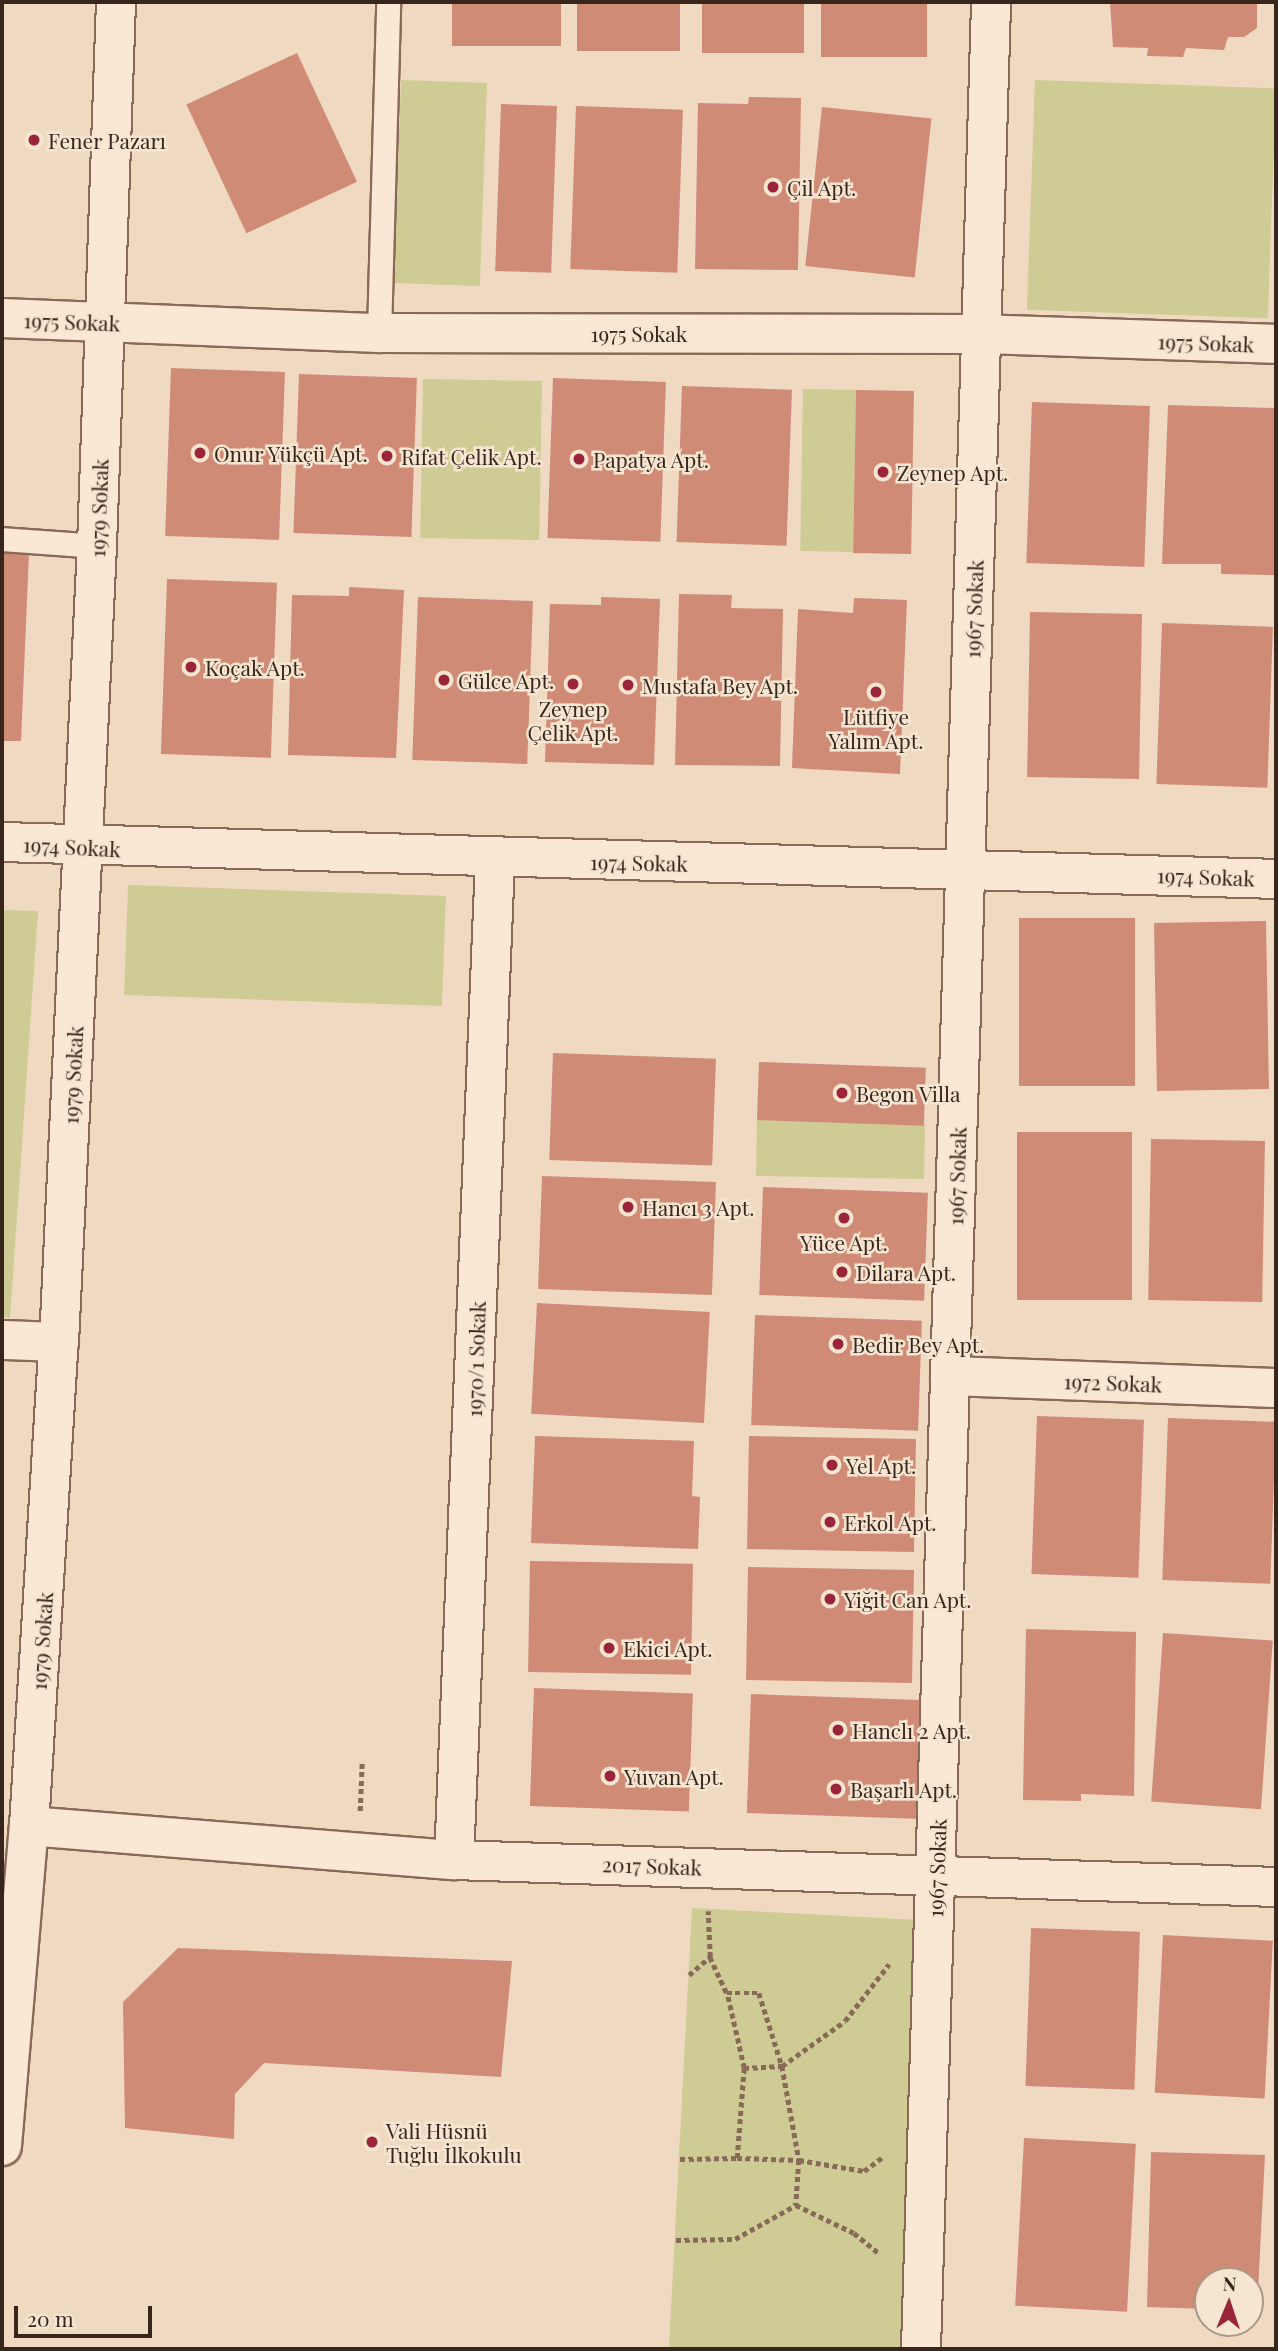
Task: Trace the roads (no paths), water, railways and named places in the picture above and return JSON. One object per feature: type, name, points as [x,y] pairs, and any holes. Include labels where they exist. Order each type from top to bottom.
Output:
[{"type":"street","name":"1979 Sokak","points":[[2,2146],[29,1826],[59,1342],[97,546],[116,2]]},
{"type":"street","name":"1967 Sokak","points":[[921,2349],[991,2]]},
{"type":"street","name":"1975 Sokak","points":[[2,318],[379,333],[981,334],[1276,344]]},
{"type":"street","name":"1974 Sokak","points":[[2,842],[84,847],[495,859],[965,868],[1276,878]]},
{"type":"street","name":"1970/1 Sokak","points":[[454,1860],[495,859]]},
{"type":"street","points":[[2,1340],[59,1342]]},
{"type":"street","name":"1972 Sokak","points":[[950,1377],[1276,1388]]},
{"type":"street","name":"2017 Sokak","points":[[29,1826],[454,1860],[936,1873],[1276,1887]]},
{"type":"lane","points":[[379,333],[388,2]]},
{"type":"lane","points":[[2,539],[97,546]]},
{"type":"place","name":"Fener Pazarı","points":[[34,140]]},
{"type":"place","name":"Çil Apt.","points":[[773,187]]},
{"type":"place","name":"Onur Yükçü Apt.","points":[[200,453]]},
{"type":"place","name":"Rifat Çelik Apt.","points":[[387,456]]},
{"type":"place","name":"Papatya Apt.","points":[[579,459]]},
{"type":"place","name":"Zeynep Apt.","points":[[883,472]]},
{"type":"place","name":"Koçak Apt.","points":[[191,667]]},
{"type":"place","name":"Gülce Apt.","points":[[444,680]]},
{"type":"place","name":"Zeynep Çelik Apt.","points":[[573,684]]},
{"type":"place","name":"Mustafa Bey Apt.","points":[[628,685]]},
{"type":"place","name":"Lütfiye Yalım Apt.","points":[[876,692]]},
{"type":"place","name":"Begon Villa","points":[[842,1093]]},
{"type":"place","name":"Hancı 3 Apt.","points":[[628,1207]]},
{"type":"place","name":"Yüce Apt.","points":[[844,1218]]},
{"type":"place","name":"Dilara Apt.","points":[[842,1272]]},
{"type":"place","name":"Bedir Bey Apt.","points":[[838,1344]]},
{"type":"place","name":"Yel Apt.","points":[[832,1465]]},
{"type":"place","name":"Erkol Apt.","points":[[830,1522]]},
{"type":"place","name":"Yiğit Can Apt.","points":[[830,1599]]},
{"type":"place","name":"Ekici Apt.","points":[[609,1648]]},
{"type":"place","name":"Hanclı 2 Apt.","points":[[838,1730]]},
{"type":"place","name":"Yuvan Apt.","points":[[610,1776]]},
{"type":"place","name":"Başarlı Apt.","points":[[836,1789]]},
{"type":"place","name":"Vali Hüsnü Tuğlu İlkokulu","points":[[372,2142]]}]
